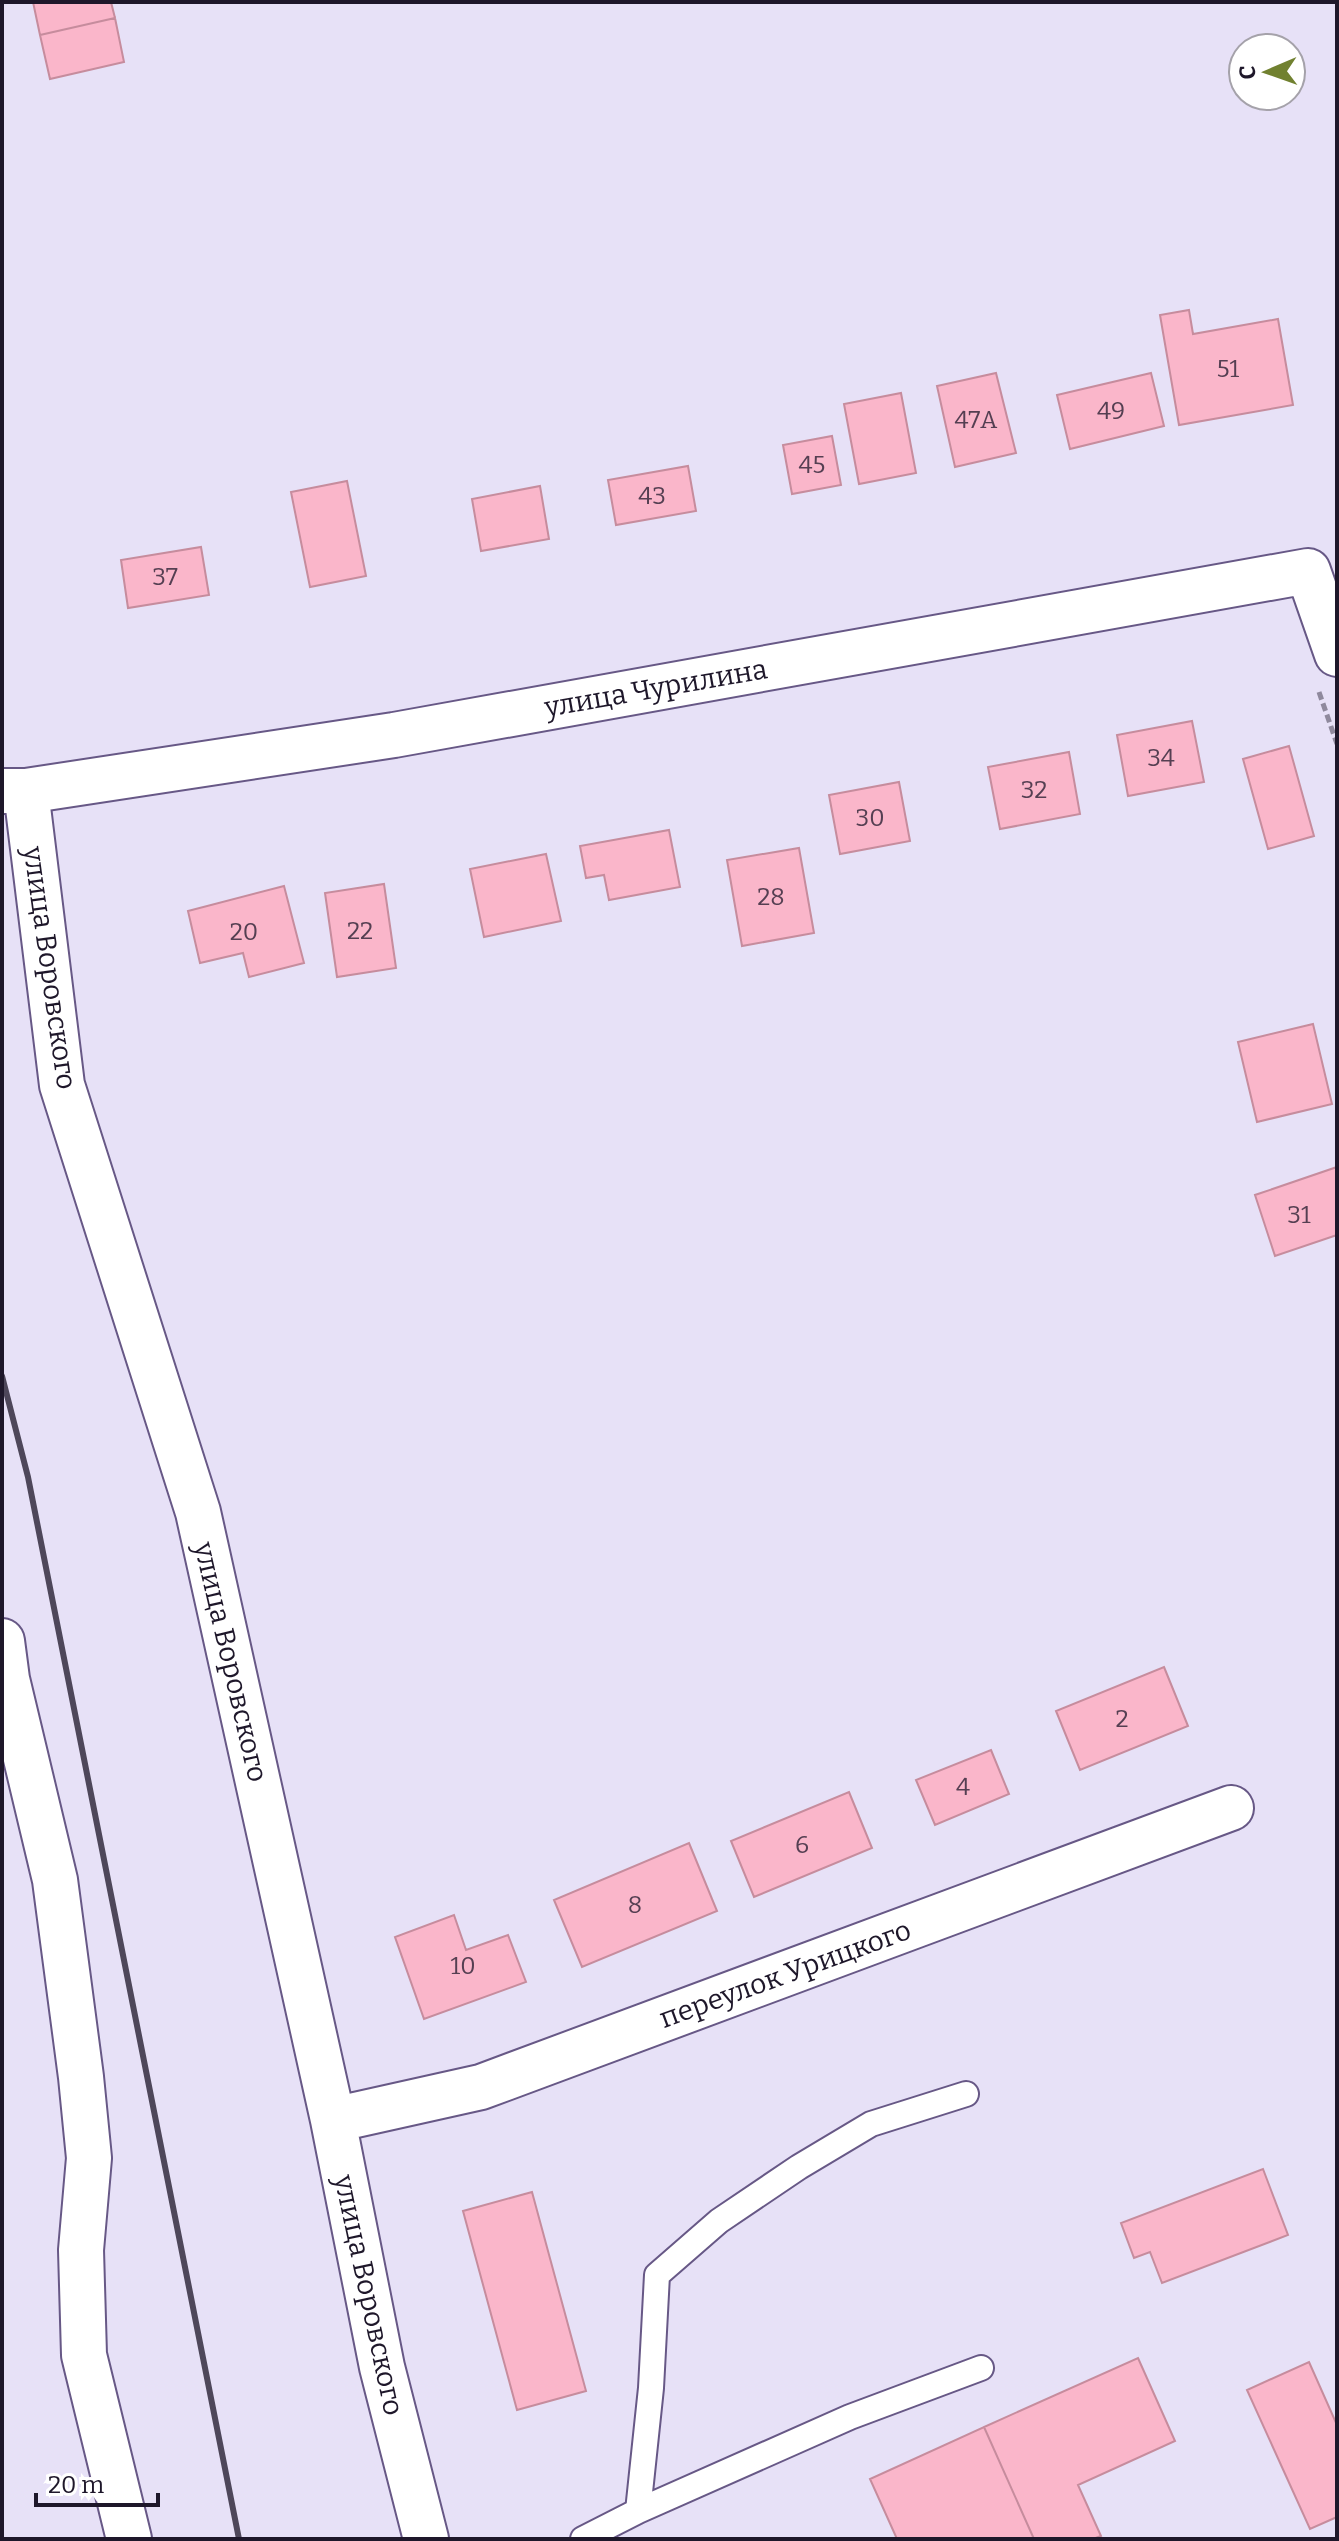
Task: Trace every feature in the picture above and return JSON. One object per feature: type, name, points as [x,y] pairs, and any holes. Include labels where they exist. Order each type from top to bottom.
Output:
[{"type":"street","points":[[1322,568],[1337,654]]},
{"type":"street","name":"улица Чурилина","points":[[14,791],[394,735],[1322,568]]},
{"type":"street","name":"улица Воровского","points":[[14,791],[62,1085],[198,1512],[333,2120],[382,2367],[426,2539]]},
{"type":"street","points":[[2,1641],[7,1679],[55,1880],[89,2158],[81,2250],[84,2355],[129,2539]]},
{"type":"street","name":"переулок Урицкого","points":[[333,2120],[481,2087],[1231,1808]]},
{"type":"lane","points":[[638,2511],[651,2388],[657,2275],[719,2221],[799,2167],[871,2124],[966,2094]]},
{"type":"lane","points":[[583,2539],[638,2511],[850,2417],[981,2368]]},
{"type":"building","points":[[33,2],[111,2],[115,18],[40,35]]},
{"type":"building","points":[[115,18],[124,62],[50,79],[40,35]]},
{"type":"building","points":[[1189,310],[1193,334],[1278,319],[1293,405],[1179,425],[1160,315]]},
{"type":"building","points":[[996,373],[1016,453],[955,467],[937,386]]},
{"type":"building","points":[[1151,373],[1164,426],[1070,449],[1057,395]]},
{"type":"building","points":[[901,393],[916,473],[859,484],[844,404]]},
{"type":"building","points":[[832,436],[841,485],[792,494],[783,445]]},
{"type":"building","points":[[688,466],[696,511],[616,525],[608,480]]},
{"type":"building","points":[[347,481],[366,576],[310,587],[291,492]]},
{"type":"building","points":[[540,486],[549,539],[481,551],[472,499]]},
{"type":"building","points":[[201,547],[209,595],[128,608],[121,560]]},
{"type":"building","points":[[1192,721],[1204,782],[1128,796],[1117,735]]},
{"type":"building","points":[[1289,746],[1314,836],[1268,849],[1243,759]]},
{"type":"building","points":[[1069,752],[1080,814],[1000,829],[988,767]]},
{"type":"building","points":[[899,782],[910,841],[840,854],[829,795]]},
{"type":"building","points":[[669,830],[680,887],[609,900],[604,875],[586,878],[580,846]]},
{"type":"building","points":[[799,848],[814,933],[742,946],[727,860]]},
{"type":"building","points":[[546,854],[561,921],[484,937],[470,869]]},
{"type":"building","points":[[384,884],[396,968],[337,977],[325,893]]},
{"type":"building","points":[[284,886],[304,963],[249,977],[243,953],[200,963],[188,911]]},
{"type":"building","points":[[1313,1024],[1332,1104],[1257,1122],[1238,1042]]},
{"type":"building","points":[[1337,1167],[1337,1235],[1275,1256],[1255,1195]]},
{"type":"building","points":[[1164,1667],[1188,1726],[1080,1770],[1056,1711]]},
{"type":"building","points":[[991,1750],[1009,1794],[935,1825],[916,1780]]},
{"type":"building","points":[[849,1792],[872,1848],[754,1897],[731,1841]]},
{"type":"building","points":[[689,1843],[717,1911],[582,1967],[554,1900]]},
{"type":"building","points":[[454,1915],[466,1950],[508,1935],[526,1982],[424,2019],[395,1937]]},
{"type":"building","points":[[1263,2169],[1288,2235],[1162,2283],[1150,2252],[1134,2258],[1121,2223]]},
{"type":"building","points":[[532,2192],[586,2391],[517,2410],[463,2211]]},
{"type":"building","points":[[1138,2358],[1175,2441],[1078,2485],[1101,2536],[1093,2539],[1034,2539],[984,2427]]},
{"type":"building","points":[[1309,2362],[1337,2425],[1337,2517],[1310,2529],[1247,2390]]},
{"type":"building","points":[[984,2427],[1034,2539],[897,2539],[870,2479]]},
{"type":"railway","points":[[2,1376],[28,1477],[239,2539]]}]
